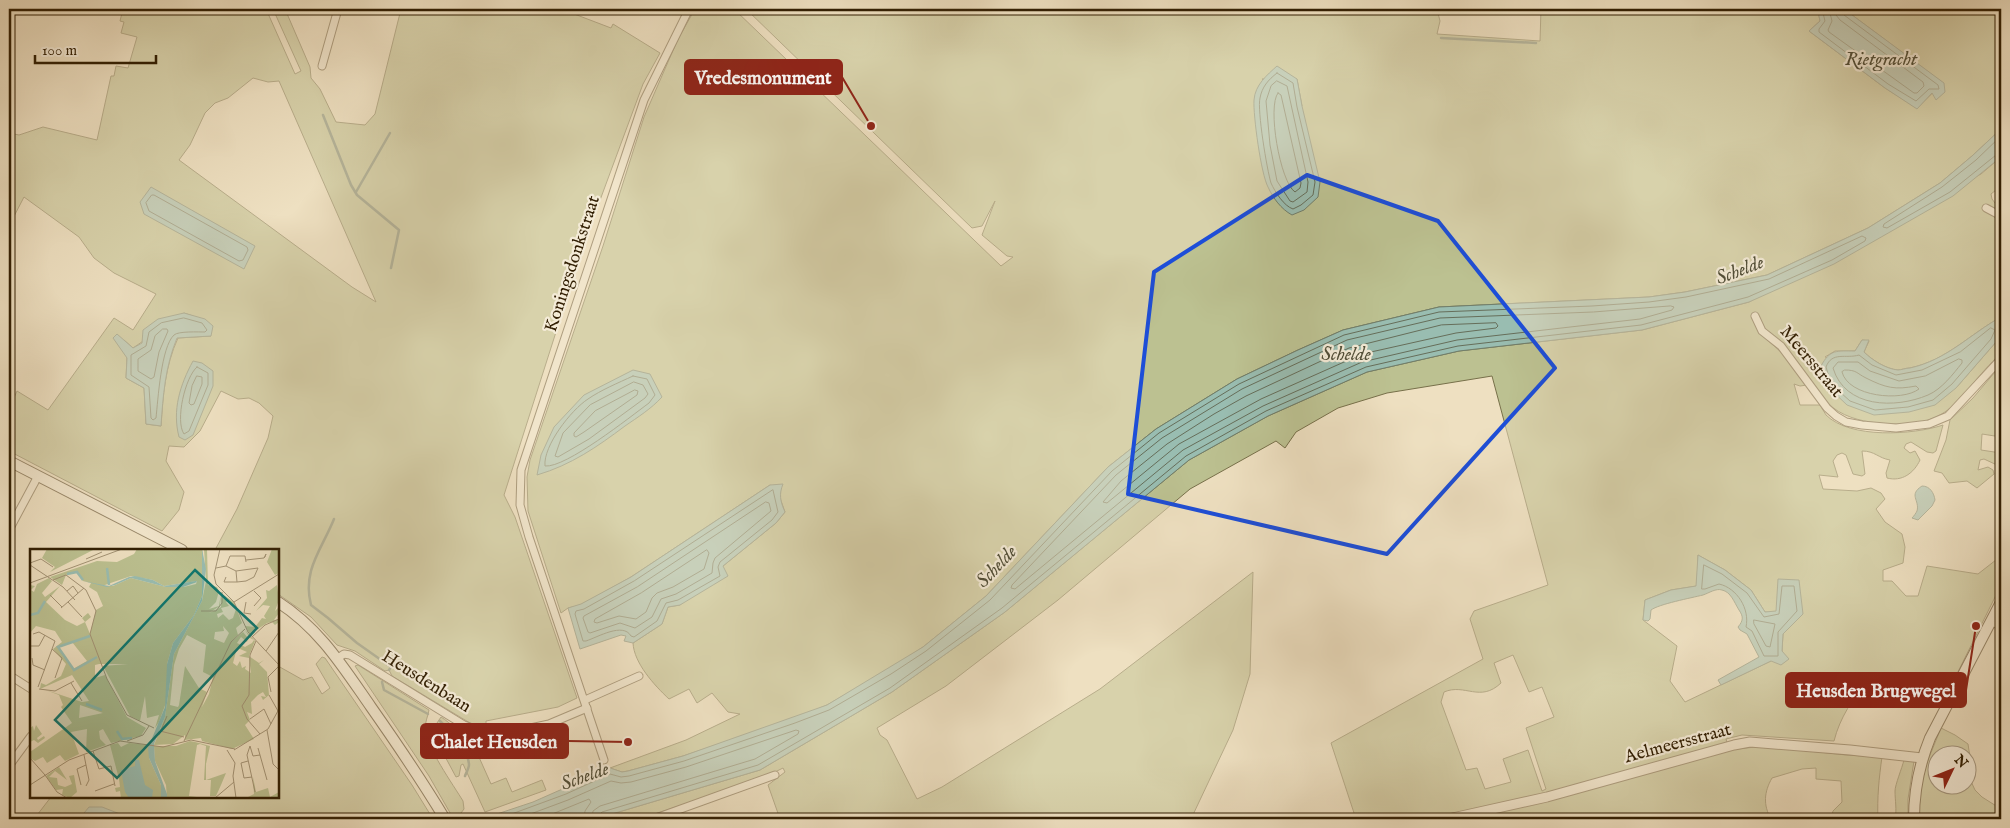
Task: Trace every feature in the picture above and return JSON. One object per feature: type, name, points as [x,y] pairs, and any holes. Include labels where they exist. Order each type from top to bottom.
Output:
[{"type":"main road","points":[[9,461],[180,549]]},
{"type":"main road","points":[[1914,819],[1914,795],[1922,758],[1930,738],[2001,602]]},
{"type":"main road","points":[[279,603],[306,624],[338,658],[445,819]]},
{"type":"street","points":[[322,66],[338,9]]},
{"type":"street","name":"Koningsdonkstraat","points":[[585,700],[529,537],[520,505],[521,470],[644,100],[689,9]]},
{"type":"street","points":[[1986,208],[2001,216]]},
{"type":"street","name":"Meersstraat","points":[[1755,316],[1762,331],[1780,346],[1827,408],[1846,422],[1862,426],[1904,428],[1929,424],[1948,416],[2001,358]]},
{"type":"street","points":[[9,530],[38,476]]},
{"type":"street","points":[[1992,621],[2001,627]]},
{"type":"street","name":"Heusdenbaan","points":[[338,658],[344,654],[350,655],[464,725],[481,731],[538,727],[587,708]]},
{"type":"street","points":[[9,675],[30,688]]},
{"type":"street","points":[[604,760],[585,700],[639,676]]},
{"type":"street","points":[[9,766],[30,737]]},
{"type":"street","name":"Aelmeersstraat","points":[[1448,819],[1547,797],[1750,742],[1922,758]]},
{"type":"street","points":[[653,819],[775,775]]},
{"type":"highlighted area","points":[[1307,175],[1438,221],[1555,368],[1387,554],[1128,494],[1154,272]]},
{"type":"green space","points":[[123,9],[266,9],[295,74],[301,71],[273,9],[285,9],[310,67],[311,78],[320,89],[336,122],[365,125],[375,114],[401,9],[571,9],[569,12],[611,28],[613,24],[660,53],[643,84],[586,238],[504,495],[515,517],[577,698],[558,707],[486,721],[486,727],[475,726],[392,676],[389,670],[385,671],[355,651],[337,645],[311,617],[279,595],[279,549],[216,549],[237,509],[268,438],[273,416],[259,403],[249,398],[238,399],[221,391],[200,431],[184,447],[169,446],[166,461],[184,492],[179,510],[162,531],[9,451],[9,409],[17,391],[48,410],[114,318],[133,330],[156,294],[114,273],[94,258],[79,237],[24,197],[9,226],[9,133],[19,135],[43,127],[97,140],[111,76],[114,76],[116,66],[128,68],[137,37],[121,33],[124,22],[120,21]],"holes":[[[253,78],[268,82],[279,81],[376,302],[352,287],[179,160],[190,145],[205,113],[215,103],[228,98]],[[184,313],[193,316],[211,336],[178,338],[167,370],[161,426],[146,424],[144,388],[126,378],[127,358],[124,340],[133,348]]]},
{"type":"green space","points":[[695,9],[734,9],[1001,266],[1013,257],[1007,256],[982,235],[995,201],[982,226],[972,228],[746,9],[1437,9],[1440,21],[1437,34],[1540,41],[1541,9],[1815,9],[1818,11],[1820,21],[1809,31],[1885,88],[1917,108],[1943,83],[1844,9],[2001,9],[2001,129],[1940,183],[1868,228],[1767,275],[1685,292],[1649,297],[1439,307],[1343,330],[1298,350],[1237,379],[1156,429],[1108,467],[986,596],[923,647],[888,670],[827,705],[793,719],[683,756],[622,772],[610,768],[686,740],[740,714],[728,712],[712,693],[697,703],[689,689],[669,699],[641,666],[634,651],[633,643],[662,624],[668,607],[680,605],[723,566],[776,523],[785,512],[780,498],[780,491],[770,485],[631,577],[581,605],[568,608],[561,613],[528,511],[527,477],[530,460],[603,246],[644,117],[678,39]],"holes":[[[1262,79],[1297,79],[1302,106]]]},
{"type":"green space","points":[[2001,157],[2001,186],[1991,194],[1992,199],[2001,211],[2001,317],[1947,353],[1910,368],[1898,370],[1880,364],[1864,352],[1869,341],[1862,340],[1855,351],[1835,351],[1825,357],[1956,388],[1996,342],[2001,328],[2001,353],[1950,408],[1938,416],[1923,421],[1903,424],[1877,423],[1851,417],[1833,408],[1828,403],[1793,357],[1770,332],[1765,338],[1782,353],[1807,385],[1800,386],[1794,384],[1800,405],[1820,405],[1826,415],[1837,423],[1866,431],[1899,433],[1943,425],[1936,451],[1933,453],[1927,452],[1911,442],[1906,444],[1904,448],[1910,453],[1915,451],[1920,460],[1911,472],[1898,479],[1887,478],[1886,473],[1890,460],[1862,451],[1865,474],[1862,476],[1853,474],[1846,455],[1842,453],[1837,455],[1833,461],[1838,477],[1819,475],[1823,489],[1857,491],[1871,488],[1881,493],[1885,499],[1876,509],[1885,522],[1902,534],[1905,547],[1903,563],[1883,570],[1883,581],[1892,581],[1906,596],[1918,596],[1927,566],[1978,574],[2001,556],[2001,585],[1945,698],[1934,692],[1924,690],[1908,695],[1895,695],[1878,688],[1868,679],[1843,716],[1834,741],[1742,735],[1726,739],[1729,750],[1764,746],[1882,757],[1878,788],[1878,819],[1831,819],[1833,811],[1842,802],[1841,781],[1816,779],[1816,768],[1802,769],[1772,778],[1767,788],[1766,799],[1771,819],[1356,819],[1331,743],[1483,659],[1470,619],[1474,611],[1548,585],[1492,376],[1387,393],[1338,408],[1296,432],[1285,448],[1276,441],[1190,489],[1058,600],[946,686],[877,728],[880,735],[887,740],[917,799],[942,787],[1100,689],[1253,572],[1250,674],[1233,730],[1191,819],[780,819],[768,785],[785,772],[783,768],[765,777],[640,819],[595,819],[760,770],[892,692],[1005,612],[1189,460],[1268,416],[1367,372],[1459,351],[1642,330],[1749,302],[1981,174]],"holes":[[[1698,555],[1725,570],[1751,590],[1765,612],[1803,614],[1783,634],[1782,651],[1771,661],[1685,702],[1670,681],[1677,646],[1643,620],[1645,600],[1671,590],[1697,586]],[[1513,655],[1529,692],[1542,687],[1554,717],[1526,728],[1546,789],[1542,791],[1528,750],[1503,759],[1511,782],[1485,789],[1477,768],[1466,770],[1441,702],[1444,692],[1452,690],[1486,692],[1493,689],[1501,683],[1494,663]]]},
{"type":"green space","points":[[2001,365],[2001,437],[1982,434],[1981,450],[2001,453],[2001,461],[1997,465],[1984,459],[1980,460],[1978,470],[1988,467],[1993,470],[1994,474],[1977,488],[1967,481],[1949,483],[1942,473],[1934,471],[1946,440],[1950,420],[1973,398]]},
{"type":"green space","points":[[322,657],[325,658],[412,785],[433,819],[34,819],[50,798],[279,798],[279,667],[303,680],[312,677],[322,694],[330,688],[316,664]]},
{"type":"green space","points":[[358,665],[429,710],[425,726],[426,736],[435,755],[463,801],[464,809],[458,817],[453,818],[429,776],[355,666]]},
{"type":"green space","points":[[441,717],[470,737],[491,784],[506,778],[512,792],[542,780],[546,790],[485,812],[463,764],[461,765],[459,776],[456,777],[433,734],[433,729]]},
{"type":"green space","points":[[1941,728],[1968,744],[1968,746],[1934,746]]},
{"type":"green space","points":[[1904,760],[1914,761],[1908,799],[1908,819],[1895,819],[1895,788]]},
{"type":"green space","points":[[1928,760],[1928,796],[1978,796],[1978,793],[2001,809],[2001,819],[1918,818],[1922,778]]},
{"type":"water","name":"Rietgracht","points":[[1815,9],[1844,9],[1944,83],[1945,92],[1936,100],[1932,93],[1917,109],[1885,88],[1809,31],[1820,21],[1818,11]]},
{"type":"water","points":[[1277,66],[1297,79],[1320,182],[1318,197],[1304,210],[1292,215],[1278,203],[1265,180],[1255,118],[1254,100],[1257,90],[1262,81]]},
{"type":"water","name":"Schelde","points":[[2001,129],[2001,157],[1953,196],[1834,264],[1749,302],[1642,330],[1459,351],[1367,372],[1268,416],[1189,460],[1005,612],[892,692],[760,770],[595,819],[482,819],[533,802],[610,768],[622,772],[683,756],[827,705],[923,647],[986,596],[1108,467],[1156,429],[1237,379],[1298,350],[1343,330],[1439,307],[1649,297],[1685,292],[1767,275],[1868,228],[1940,183]]},
{"type":"water","points":[[151,187],[255,246],[244,269],[144,214],[140,202]]},
{"type":"water","points":[[184,313],[205,319],[213,326],[211,336],[177,338],[167,371],[161,426],[146,424],[144,388],[126,378],[127,358],[113,338],[117,334],[133,348],[142,343],[143,330],[158,319]]},
{"type":"water","points":[[2001,317],[2001,328],[1996,342],[1956,388],[1935,405],[1909,412],[1874,415],[1847,405],[1827,386],[1821,366],[1824,360],[1835,352],[1855,351],[1862,340],[1869,340],[1864,352],[1871,358],[1884,366],[1899,370],[1923,364],[1947,353]]},
{"type":"water","points":[[193,361],[202,363],[213,371],[213,386],[193,435],[185,440],[179,437],[176,417],[177,407],[184,379]]},
{"type":"water","points":[[633,370],[650,374],[662,397],[644,413],[594,448],[572,461],[537,475],[541,455],[554,427],[584,395]]},
{"type":"water","points":[[783,484],[781,498],[785,512],[776,523],[723,566],[728,576],[680,605],[668,607],[662,624],[633,643],[624,641],[626,636],[621,635],[580,649],[568,608],[581,604],[631,577],[770,485]]},
{"type":"water","points":[[1922,486],[1931,490],[1935,500],[1932,506],[1918,520],[1912,518],[1918,507],[1915,495]]},
{"type":"water","points":[[1698,555],[1725,570],[1751,590],[1765,612],[1776,611],[1778,579],[1799,580],[1803,614],[1783,634],[1782,651],[1789,659],[1781,665],[1771,661],[1721,685],[1718,680],[1759,657],[1747,634],[1738,627],[1742,620],[1740,612],[1730,595],[1722,590],[1715,590],[1661,606],[1651,610],[1648,621],[1643,620],[1645,600],[1671,590],[1696,586]]},
{"type":"water","points":[[89,807],[102,807],[133,819],[79,819]]},
{"type":"waterway","points":[[1441,38],[1536,43]]},
{"type":"waterway","points":[[323,115],[351,185],[357,195],[399,230],[391,268]]},
{"type":"waterway","points":[[356,192],[390,133]]},
{"type":"waterway","points":[[334,519],[311,570],[309,581],[311,605],[357,643],[391,667],[389,670]]},
{"type":"waterway","points":[[382,682],[384,690],[428,714]]},
{"type":"waterway","points":[[440,721],[466,753],[469,765],[465,776]]},
{"type":"place","name":"Vredesmonument","points":[[871,126]]},
{"type":"place","name":"Heusden Brugwegel","points":[[1976,626]]},
{"type":"place","name":"Chalet Heusden","points":[[628,742]]}]
